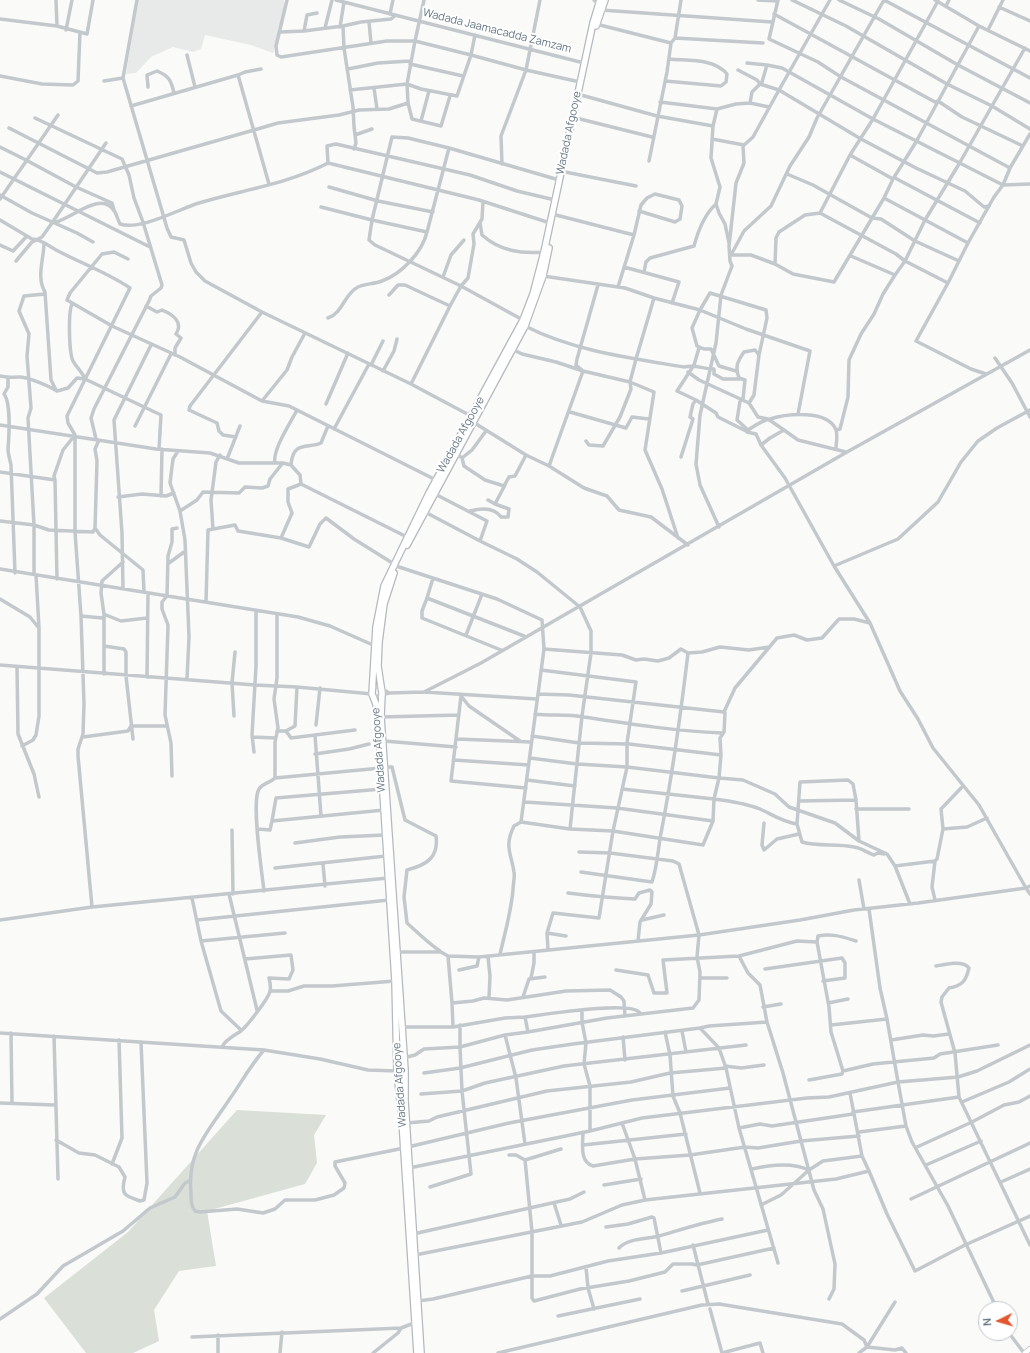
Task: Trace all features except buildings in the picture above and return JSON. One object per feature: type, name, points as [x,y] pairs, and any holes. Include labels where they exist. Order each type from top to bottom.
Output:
[{"type":"highway","name":"Wadada Afgooye","points":[[421,1353],[409,1168],[397,1071],[395,981],[382,789],[384,741],[381,717],[382,688],[378,666],[379,642],[384,604],[395,565],[407,537],[436,480],[512,349],[543,276],[596,24],[604,0]]},
{"type":"highway","name":"Wadada Afgooye","points":[[417,1353],[414,1323],[406,1147],[407,1123],[405,1067],[401,1027],[398,952],[383,768],[378,717],[373,696],[374,645],[384,586],[435,494],[472,419],[524,323],[544,252],[597,1]]},
{"type":"highway","points":[[397,1071],[405,1067]]},
{"type":"highway","points":[[397,1071],[405,1074]]},
{"type":"main road","points":[[1024,1353],[1030,1349]]},
{"type":"street","points":[[56,0],[56,26]]},
{"type":"street","points":[[66,30],[72,0]]},
{"type":"street","points":[[0,19],[56,26],[66,30],[87,34],[93,0]]},
{"type":"street","points":[[137,0],[124,78],[131,106],[171,237],[184,240],[188,256],[199,275],[262,312],[411,384],[472,419],[486,431],[526,455],[549,466],[584,488],[607,496],[619,510],[651,517],[688,545]]},
{"type":"street","points":[[287,0],[276,50],[279,56],[387,41],[415,41],[526,70],[580,82]]},
{"type":"street","points":[[325,28],[332,0]]},
{"type":"street","name":"Wadada Jaamacadda Zamzam","points":[[336,0],[584,63]]},
{"type":"street","points":[[390,14],[393,0]]},
{"type":"street","points":[[424,0],[410,62],[407,84],[408,103],[411,118],[441,126],[450,96]]},
{"type":"street","points":[[502,164],[501,136],[526,70],[540,0]]},
{"type":"street","points":[[649,161],[653,142],[652,136],[665,81],[671,43],[675,38],[681,0]]},
{"type":"street","points":[[758,0],[778,1],[769,39],[800,52],[841,77],[969,144],[1010,168]]},
{"type":"street","points":[[792,0],[846,26],[947,84],[992,106],[1030,129]]},
{"type":"street","points":[[712,139],[744,145],[753,138],[810,33],[830,0]]},
{"type":"street","points":[[839,0],[1030,103]]},
{"type":"street","points":[[719,527],[700,485],[696,464],[702,404],[713,354],[721,296],[724,284],[732,266],[730,261],[731,255],[744,231],[771,206],[786,174],[809,137],[820,114],[884,0],[1030,78]]},
{"type":"street","points":[[946,6],[949,0]]},
{"type":"street","points":[[988,30],[1003,0]]},
{"type":"street","points":[[820,213],[850,155],[862,139],[906,61],[936,1],[979,26],[1030,51]]},
{"type":"street","points":[[344,2],[341,27],[353,111],[356,143],[354,149]]},
{"type":"street","points":[[999,7],[1030,21]]},
{"type":"street","points":[[601,10],[772,22]]},
{"type":"street","points":[[304,31],[307,15],[317,13]]},
{"type":"street","points":[[774,14],[935,102],[938,101],[962,117],[1023,146]]},
{"type":"street","points":[[280,32],[341,27],[391,19],[396,15]]},
{"type":"street","points":[[369,22],[370,43]]},
{"type":"street","points":[[596,24],[671,43]]},
{"type":"street","points":[[731,255],[751,255],[775,264],[793,274],[834,282],[851,256],[916,142],[979,26]]},
{"type":"street","points":[[0,76],[42,84],[73,85],[78,81],[80,32]]},
{"type":"street","points":[[350,90],[407,84],[450,96],[459,95],[471,55],[475,35]]},
{"type":"street","points":[[675,38],[763,43]]},
{"type":"street","points":[[836,430],[840,429],[843,421],[848,397],[849,360],[861,334],[874,314],[883,294],[905,261],[925,220],[948,183],[1025,48]]},
{"type":"street","points":[[187,55],[195,87]]},
{"type":"street","points":[[665,81],[721,86],[726,82],[727,74],[721,68],[712,63],[669,59]]},
{"type":"street","points":[[348,69],[378,63],[410,62],[464,76]]},
{"type":"street","points":[[747,63],[782,68],[916,142],[1003,185],[1030,184]]},
{"type":"street","points":[[750,103],[752,92],[762,82],[767,66]]},
{"type":"street","points":[[131,106],[245,72],[261,69]]},
{"type":"street","points":[[738,70],[751,76],[760,84],[779,90],[862,139],[966,191],[984,207],[989,206]]},
{"type":"street","points":[[148,87],[147,75],[157,71],[171,79],[174,93]]},
{"type":"street","points":[[238,75],[269,184]]},
{"type":"street","points":[[104,81],[124,78]]},
{"type":"street","points":[[374,88],[377,109]]},
{"type":"street","points":[[420,121],[430,91]]},
{"type":"street","points":[[581,95],[657,116],[714,126]]},
{"type":"street","points":[[660,102],[717,109],[736,104],[750,103],[769,107]]},
{"type":"street","points":[[9,128],[90,168],[97,173],[107,172],[278,123],[339,115],[353,111],[394,108],[408,103]]},
{"type":"street","points":[[717,109],[712,139],[711,158],[720,187],[716,204],[725,224],[731,255]]},
{"type":"street","points":[[58,115],[1,197],[93,242]]},
{"type":"street","points":[[35,118],[122,159],[126,166],[162,285],[161,288],[152,296],[146,306],[91,416],[98,439],[95,449],[97,461],[95,528],[100,535],[143,570],[147,618],[147,677]]},
{"type":"street","points":[[576,118],[652,136]]},
{"type":"street","points":[[355,135],[372,129]]},
{"type":"street","points":[[986,374],[971,369],[916,341],[968,243],[1003,185],[1010,168],[1030,134]]},
{"type":"street","points":[[560,180],[449,148],[408,138],[392,137],[378,201],[372,220],[370,240],[374,244],[461,286],[554,340],[636,359],[684,367],[694,365],[704,369],[714,369],[714,374],[719,378],[745,380]]},
{"type":"street","points":[[16,261],[32,242],[42,236],[52,223],[106,144]]},
{"type":"street","points":[[328,163],[327,146],[336,144],[444,170],[470,174],[517,191],[555,200]]},
{"type":"street","points":[[729,246],[736,183],[744,164],[744,145]]},
{"type":"street","points":[[0,147],[76,187],[112,203],[121,225],[165,217],[198,203],[305,174],[328,163],[439,190],[550,223]]},
{"type":"street","points":[[328,318],[338,312],[358,287],[389,278],[410,261],[421,247],[433,212],[449,148]]},
{"type":"street","points":[[850,155],[980,224]]},
{"type":"street","points":[[0,172],[150,247]]},
{"type":"street","points":[[565,172],[636,186]]},
{"type":"street","points":[[786,174],[813,185],[872,218],[881,219],[915,241],[959,261]]},
{"type":"street","points":[[329,187],[378,201],[433,212]]},
{"type":"street","points":[[618,287],[634,235],[639,211],[641,205],[647,198],[656,194],[679,200],[682,206],[680,219],[676,222],[639,211]]},
{"type":"street","points":[[884,198],[968,243]]},
{"type":"street","points":[[483,202],[480,223],[482,235],[497,246],[519,253],[544,252]]},
{"type":"street","points":[[52,223],[60,222],[78,211],[102,203],[107,204],[114,210]]},
{"type":"street","points":[[644,272],[646,262],[650,258],[694,246],[697,233],[708,212],[716,204]]},
{"type":"street","points":[[321,207],[427,232]]},
{"type":"street","points":[[775,264],[776,238],[779,232],[805,216],[820,213],[905,261],[948,283]]},
{"type":"street","points":[[556,215],[634,235]]},
{"type":"street","points":[[0,220],[32,239],[37,239],[118,280],[130,288],[67,413],[68,423],[75,435],[75,532],[81,616],[83,736],[78,749],[78,756],[92,907]]},
{"type":"street","points":[[411,384],[450,306],[461,286],[468,278],[474,244],[473,234],[480,223]]},
{"type":"street","points":[[0,245],[13,251],[27,236]]},
{"type":"street","points":[[443,278],[451,255],[464,240]]},
{"type":"street","points":[[44,243],[44,256],[40,270],[42,287],[45,294],[51,380],[57,391]]},
{"type":"street","points":[[128,259],[114,252],[102,254],[70,292],[67,300],[112,326],[175,355],[262,401],[285,405],[297,410],[436,480]]},
{"type":"street","points":[[851,256],[895,275]]},
{"type":"street","points":[[624,267],[679,282],[672,303]]},
{"type":"street","points":[[543,276],[625,288],[654,298],[700,310],[762,335],[810,351],[798,414]]},
{"type":"street","points":[[389,295],[398,285],[405,284],[450,306]]},
{"type":"street","points":[[584,371],[576,365],[598,285]]},
{"type":"street","points":[[736,371],[719,366],[711,349],[700,348],[697,346],[692,328],[710,293],[766,310],[767,318],[762,335],[754,395],[749,403]]},
{"type":"street","points":[[22,746],[33,740],[36,735],[40,704],[39,628],[35,575],[32,476],[28,418],[31,408],[26,346],[29,334],[19,311],[24,296],[45,294]]},
{"type":"street","points":[[586,441],[589,445],[602,446],[616,425],[631,389],[630,382],[654,298]]},
{"type":"street","points":[[72,304],[69,325],[72,360],[85,379]]},
{"type":"street","points":[[146,306],[157,312],[162,310],[172,315],[179,324],[176,334],[181,338],[175,348],[175,355]]},
{"type":"street","points":[[236,437],[223,435],[219,431],[218,423],[189,410],[190,406],[213,375],[239,344],[262,312]]},
{"type":"street","points":[[262,401],[287,370],[305,333]]},
{"type":"street","points":[[383,371],[394,351],[397,339]]},
{"type":"street","points":[[334,429],[383,341]]},
{"type":"street","points":[[123,589],[118,497],[117,443],[114,420],[151,345]]},
{"type":"street","points":[[700,348],[694,365],[677,391],[696,400],[716,413],[718,417],[756,434],[761,445],[789,486],[834,566],[870,622],[900,691],[918,719],[933,748],[979,805],[1028,887],[1030,894]]},
{"type":"street","points":[[512,349],[522,354],[630,382],[654,392],[645,450],[662,489],[678,538]]},
{"type":"street","points":[[745,380],[739,378],[736,371],[736,364],[744,352],[755,350],[759,355]]},
{"type":"street","points":[[424,692],[580,606],[688,545],[846,452],[1030,350]]},
{"type":"street","points":[[326,404],[348,353]]},
{"type":"street","points":[[135,426],[170,354]]},
{"type":"street","points":[[995,358],[1029,411],[1030,417]]},
{"type":"street","points":[[549,466],[584,371]]},
{"type":"street","points":[[688,372],[707,384],[740,401],[749,403],[758,417],[768,419],[798,440],[846,452]]},
{"type":"street","points":[[0,376],[8,378],[19,377],[47,384],[57,391]]},
{"type":"street","points":[[8,378],[8,387],[4,394],[7,404],[8,450],[12,465],[11,473],[15,573]]},
{"type":"street","points":[[57,391],[68,388],[77,378],[85,379],[161,415],[161,496]]},
{"type":"street","points":[[745,380],[743,399],[740,401],[737,420],[747,431]]},
{"type":"street","points":[[681,457],[693,419],[690,417],[693,404],[696,400]]},
{"type":"street","points":[[275,463],[274,459],[280,442],[297,410]]},
{"type":"street","points":[[834,566],[898,539],[938,502],[961,462],[978,441],[997,428],[1029,411]]},
{"type":"street","points":[[570,412],[626,428],[632,417],[649,419]]},
{"type":"street","points":[[747,431],[768,419],[807,414],[826,420],[836,430],[836,449]]},
{"type":"street","points":[[0,425],[75,435],[160,449],[220,455],[227,459],[247,464],[275,463],[291,465],[300,475],[301,484]]},
{"type":"street","points":[[227,459],[240,426]]},
{"type":"street","points":[[291,465],[293,455],[302,447],[309,444],[316,445],[321,443],[328,426]]},
{"type":"street","points":[[761,445],[784,430]]},
{"type":"street","points":[[462,458],[472,450],[486,431]]},
{"type":"street","points":[[57,579],[54,476],[63,450],[75,435]]},
{"type":"street","points":[[178,450],[174,459],[170,480],[180,511],[185,540],[184,552],[189,637],[188,679]]},
{"type":"street","points":[[456,453],[462,458],[464,466],[478,476],[505,485]]},
{"type":"street","points":[[213,529],[211,492],[214,486],[216,462],[220,455]]},
{"type":"street","points":[[495,504],[509,477],[515,476],[526,455]]},
{"type":"street","points":[[180,511],[197,500],[201,493],[239,493],[245,487],[268,486],[270,479],[280,464],[283,464]]},
{"type":"street","points":[[0,472],[55,480]]},
{"type":"street","points":[[281,538],[292,512],[288,502],[288,489],[301,484],[407,537]]},
{"type":"street","points":[[118,497],[142,494],[161,496],[174,493]]},
{"type":"street","points":[[435,494],[488,521],[480,540]]},
{"type":"street","points":[[470,511],[479,509],[491,510],[496,511],[501,517],[508,518],[509,509],[488,500]]},
{"type":"street","points":[[425,512],[480,540],[537,572],[580,606],[591,631],[591,653],[584,697],[570,829]]},
{"type":"street","points":[[206,602],[206,541],[208,530],[235,525],[238,531],[281,538],[309,547],[314,540],[320,524],[326,518],[354,539],[395,565],[497,599],[542,620],[544,626],[544,649],[531,742],[525,802],[521,822]]},
{"type":"street","points":[[0,521],[55,531],[90,533],[95,528]]},
{"type":"street","points":[[172,776],[170,743],[166,715],[168,624],[162,602],[167,596],[172,529],[177,528]]},
{"type":"street","points":[[169,562],[184,552]]},
{"type":"street","points":[[104,674],[102,618],[104,614],[100,593],[102,581],[122,562]]},
{"type":"street","points":[[0,570],[187,598],[256,612],[277,614],[319,622],[374,645]]},
{"type":"street","points":[[434,578],[424,606],[422,618],[501,650]]},
{"type":"street","points":[[466,635],[482,594]]},
{"type":"street","points":[[427,598],[474,615],[524,636]]},
{"type":"street","points":[[0,599],[30,617],[39,628]]},
{"type":"street","points":[[254,752],[252,737],[255,685],[256,612]]},
{"type":"street","points":[[275,778],[277,731],[274,699],[277,614]]},
{"type":"street","points":[[81,616],[102,618],[106,615],[121,621],[147,618]]},
{"type":"street","points":[[500,954],[507,932],[513,885],[514,872],[509,855],[509,843],[514,826],[521,822],[570,829],[613,831],[703,844],[713,821],[714,799],[719,778],[721,755],[720,738],[724,732],[726,721],[724,712],[735,688],[777,638],[794,635],[807,640],[822,638],[839,619],[854,619],[870,622]]},
{"type":"street","points":[[104,646],[122,649],[126,652],[126,676],[132,738]]},
{"type":"street","points":[[544,649],[622,656],[636,660],[644,659],[658,661],[669,658],[681,649],[688,653],[702,652],[720,647],[749,650],[769,647]]},
{"type":"street","points":[[234,716],[232,683],[235,652]]},
{"type":"street","points":[[581,872],[652,882],[658,860],[660,838],[682,708],[688,653]]},
{"type":"street","points":[[0,665],[82,673],[188,679],[255,685],[297,686],[373,696],[382,696],[389,693],[424,692],[461,696],[537,699]]},
{"type":"street","points":[[17,667],[18,729],[22,746],[32,769],[39,796]]},
{"type":"street","points":[[541,670],[636,682],[630,724],[627,767],[617,808],[600,918],[553,913],[547,933],[548,950]]},
{"type":"street","points":[[277,731],[286,731],[295,726],[297,686]]},
{"type":"street","points":[[373,687],[382,688],[389,693]]},
{"type":"street","points":[[316,725],[320,688]]},
{"type":"street","points":[[538,694],[584,697],[724,712]]},
{"type":"street","points":[[461,696],[451,781],[526,788]]},
{"type":"street","points":[[461,696],[469,706],[520,741]]},
{"type":"street","points":[[535,714],[553,717],[582,716],[678,731],[722,733]]},
{"type":"street","points":[[381,717],[459,715]]},
{"type":"street","points":[[131,726],[167,726]]},
{"type":"street","points":[[83,736],[128,731],[131,726]]},
{"type":"street","points":[[286,731],[290,738],[355,730]]},
{"type":"street","points":[[315,735],[315,754],[321,816]]},
{"type":"street","points":[[532,736],[579,742],[628,744],[675,751],[721,755]]},
{"type":"street","points":[[252,737],[276,738]]},
{"type":"street","points":[[457,739],[531,742]]},
{"type":"street","points":[[384,741],[456,747]]},
{"type":"street","points":[[315,754],[349,750],[369,744]]},
{"type":"street","points":[[530,758],[743,780],[775,794],[789,807],[835,823],[859,841],[887,854],[895,866],[910,904]]},
{"type":"street","points":[[454,760],[530,764]]},
{"type":"street","points":[[264,891],[256,806],[258,790],[263,785],[275,778],[392,767],[405,820],[436,836],[437,846],[433,856],[422,866],[407,870],[404,897],[407,923],[424,937],[430,945],[448,956],[479,957],[699,935],[864,909],[1028,887]]},
{"type":"street","points":[[527,780],[575,786]]},
{"type":"street","points":[[859,841],[856,800],[853,784],[848,780],[800,782],[797,824],[802,842],[811,845],[833,844],[862,848],[867,853],[874,855],[878,853],[887,854]]},
{"type":"street","points":[[936,900],[932,887],[935,861],[942,840],[943,829],[941,808],[963,786]]},
{"type":"street","points":[[258,829],[270,830],[276,798],[320,796],[382,789]]},
{"type":"street","points":[[622,789],[742,803],[771,814],[781,820],[797,824]]},
{"type":"street","points":[[799,801],[856,800]]},
{"type":"street","points":[[525,802],[617,808],[713,821]]},
{"type":"street","points":[[856,809],[909,809]]},
{"type":"street","points":[[272,821],[384,810]]},
{"type":"street","points":[[943,829],[967,827],[987,818]]},
{"type":"street","points":[[764,823],[762,845],[764,850],[777,839],[799,834]]},
{"type":"street","points":[[232,830],[231,894],[234,916],[257,1010]]},
{"type":"street","points":[[294,843],[340,837],[385,835]]},
{"type":"street","points":[[403,1058],[415,1055],[424,1049],[460,1047],[504,1035],[640,1013],[658,1013],[693,1008],[699,1000],[699,935],[679,864],[673,861],[610,853],[579,852]]},
{"type":"street","points":[[275,868],[386,856]]},
{"type":"street","points":[[895,866],[935,861]]},
{"type":"street","points":[[323,864],[325,886]]},
{"type":"street","points":[[0,920],[92,907],[325,886],[388,878]]},
{"type":"street","points":[[859,880],[864,909]]},
{"type":"street","points":[[568,892],[603,898],[627,897],[635,899],[639,893],[650,890],[652,892],[652,901],[640,922],[638,941]]},
{"type":"street","points":[[192,898],[201,941],[221,1011],[241,1030]]},
{"type":"street","points":[[196,920],[389,900]]},
{"type":"street","points":[[869,909],[880,988],[906,1126],[912,1142],[917,1147],[937,1186],[993,1301]]},
{"type":"street","points":[[642,920],[664,916]]},
{"type":"street","points":[[201,941],[286,933]]},
{"type":"street","points":[[547,933],[566,936]]},
{"type":"street","points":[[843,1071],[831,1025],[817,942],[818,936],[826,934],[840,936],[856,941]]},
{"type":"street","points":[[616,970],[648,975],[654,993],[664,994],[667,993],[663,960],[739,956],[797,941],[817,942]]},
{"type":"street","points":[[398,952],[440,952]]},
{"type":"street","points":[[523,997],[531,978],[534,952]]},
{"type":"street","points":[[222,1047],[225,1042],[241,1030],[268,998],[270,991],[270,978],[289,978],[293,970],[291,956],[245,959]]},
{"type":"street","points":[[448,956],[452,1003],[452,1027]]},
{"type":"street","points":[[488,956],[490,976],[489,998]]},
{"type":"street","points":[[739,956],[748,973],[760,985],[767,1022],[791,1100],[809,1170],[823,1209],[835,1264],[834,1289],[829,1299]]},
{"type":"street","points":[[460,970],[477,966],[479,957]]},
{"type":"street","points":[[765,969],[842,958],[845,963],[845,978],[823,981]]},
{"type":"street","points":[[936,966],[952,963],[965,965],[969,968],[966,980],[958,986],[949,988],[942,997],[954,1053],[958,1077],[959,1097],[1030,1245]]},
{"type":"street","points":[[531,978],[545,977]]},
{"type":"street","points":[[700,978],[727,978]]},
{"type":"street","points":[[270,991],[288,991],[304,986],[332,986],[395,981]]},
{"type":"street","points":[[452,1003],[489,998],[508,1000],[583,990],[610,990],[621,997],[625,1003],[626,1016]]},
{"type":"street","points":[[828,1004],[848,999]]},
{"type":"street","points":[[763,1007],[781,1004]]},
{"type":"street","points":[[401,1027],[452,1027],[610,1007],[636,1009],[640,1013]]},
{"type":"street","points":[[582,1010],[582,1022],[586,1043],[584,1064],[590,1086],[590,1131]]},
{"type":"street","points":[[525,1017],[528,1032]]},
{"type":"street","points":[[831,1025],[887,1019]]},
{"type":"street","points":[[424,1073],[460,1068],[552,1047],[623,1037],[682,1031],[713,1025],[767,1022]]},
{"type":"street","points":[[430,1187],[469,1176],[472,1170],[468,1155],[460,1068],[460,1025]]},
{"type":"street","points":[[700,1028],[719,1048],[725,1067],[739,1128],[778,1263]]},
{"type":"street","points":[[682,1031],[686,1052]]},
{"type":"street","points":[[665,1032],[670,1055],[670,1073],[673,1096],[686,1134],[700,1193]]},
{"type":"street","points":[[0,1033],[264,1050],[320,1059],[373,1071],[397,1071]]},
{"type":"street","points":[[10,1033],[12,1103]]},
{"type":"street","points":[[891,1040],[923,1035],[933,1036],[950,1034]]},
{"type":"street","points":[[504,1035],[520,1098],[525,1144]]},
{"type":"street","points":[[54,1036],[58,1179]]},
{"type":"street","points":[[623,1037],[625,1060]]},
{"type":"street","points":[[112,1164],[122,1138],[120,1040]]},
{"type":"street","points":[[56,1140],[79,1153],[94,1155],[121,1169],[124,1175],[122,1189],[126,1195],[140,1201],[144,1200],[147,1182],[141,1042]]},
{"type":"street","points":[[422,1094],[462,1091],[485,1083],[516,1078],[546,1070],[584,1064],[746,1045]]},
{"type":"street","points":[[809,1080],[842,1074],[843,1071],[873,1064],[895,1062],[998,1045]]},
{"type":"street","points":[[409,1168],[590,1131],[642,1118],[735,1108],[791,1100],[829,1097],[898,1082],[958,1077],[977,1071],[1030,1045]]},
{"type":"street","points":[[264,1050],[249,1068],[205,1134],[190,1168],[189,1181],[192,1208],[197,1212],[237,1209],[263,1213],[275,1209],[285,1200],[315,1200],[334,1196],[342,1190],[345,1183],[335,1166],[335,1162],[522,1121],[632,1100],[730,1088]]},
{"type":"street","points":[[407,1123],[429,1121],[437,1117],[547,1091],[631,1082],[670,1073],[725,1067],[741,1068],[764,1065]]},
{"type":"street","points":[[962,1102],[1009,1082],[1030,1069]]},
{"type":"street","points":[[850,1093],[862,1156],[887,1214],[915,1271],[965,1245],[1020,1222],[1030,1216]]},
{"type":"street","points":[[917,1147],[972,1122],[1004,1105],[1019,1102],[1030,1096]]},
{"type":"street","points":[[739,1128],[760,1124],[772,1126],[903,1104],[959,1097]]},
{"type":"street","points":[[0,1103],[55,1104]]},
{"type":"street","points":[[622,1123],[641,1179],[645,1200]]},
{"type":"street","points":[[583,1132],[584,1159],[591,1166],[635,1159],[690,1155],[745,1147],[758,1148],[906,1126]]},
{"type":"street","points":[[583,1145],[686,1134]]},
{"type":"street","points":[[926,1165],[981,1141]]},
{"type":"street","points":[[912,1199],[1030,1143]]},
{"type":"street","points":[[510,1155],[516,1155],[525,1160],[561,1149]]},
{"type":"street","points":[[762,1205],[781,1195],[809,1170],[823,1161],[862,1156]]},
{"type":"street","points":[[525,1160],[532,1232],[532,1298],[534,1300],[653,1276],[665,1272],[673,1264],[697,1265],[774,1248]]},
{"type":"street","points":[[752,1169],[762,1166],[800,1165],[809,1170]]},
{"type":"street","points":[[1001,1182],[1030,1169]]},
{"type":"street","points":[[415,1255],[582,1222],[622,1205],[645,1200],[812,1180],[836,1179],[869,1171]]},
{"type":"street","points":[[604,1185],[641,1179]]},
{"type":"street","points":[[0,1319],[37,1294],[63,1266],[123,1231],[150,1208],[175,1197],[185,1183],[189,1181]]},
{"type":"street","points":[[413,1234],[554,1203],[570,1199],[584,1192]]},
{"type":"street","points":[[554,1203],[561,1225]]},
{"type":"street","points":[[606,1227],[628,1224],[650,1216],[654,1218],[661,1253]]},
{"type":"street","points":[[619,1248],[624,1243],[658,1236],[694,1224],[722,1219]]},
{"type":"street","points":[[418,1301],[433,1299],[532,1276],[550,1276],[586,1266],[661,1253],[768,1230]]},
{"type":"street","points":[[693,1245],[708,1304]]},
{"type":"street","points":[[586,1266],[588,1288],[594,1309]]},
{"type":"street","points":[[682,1291],[750,1275]]},
{"type":"street","points":[[558,1316],[640,1299]]},
{"type":"street","points":[[859,1353],[868,1347],[895,1302]]},
{"type":"street","points":[[498,1353],[708,1304],[719,1304],[842,1324],[864,1340],[868,1347]]},
{"type":"street","points":[[710,1309],[722,1353],[760,1343],[763,1353]]},
{"type":"street","points":[[192,1337],[402,1328],[414,1323]]},
{"type":"street","points":[[373,1353],[402,1328]]},
{"type":"street","points":[[280,1353],[282,1332]]},
{"type":"street","points":[[218,1335],[218,1353]]},
{"type":"street","points":[[1015,1341],[1024,1353]]},
{"type":"street","points":[[868,1347],[880,1349],[902,1348],[906,1353]]},
{"type":"shaded area","points":[[138,0],[284,0],[283,20],[273,53],[251,45],[205,35],[201,49],[193,52],[173,47],[151,57],[136,73],[126,74]]},
{"type":"shaded area","points":[[237,1110],[326,1115],[314,1135],[317,1163],[305,1184],[207,1211],[216,1266],[179,1271],[154,1310],[159,1341],[133,1353],[86,1353],[44,1298],[128,1232]]}]
